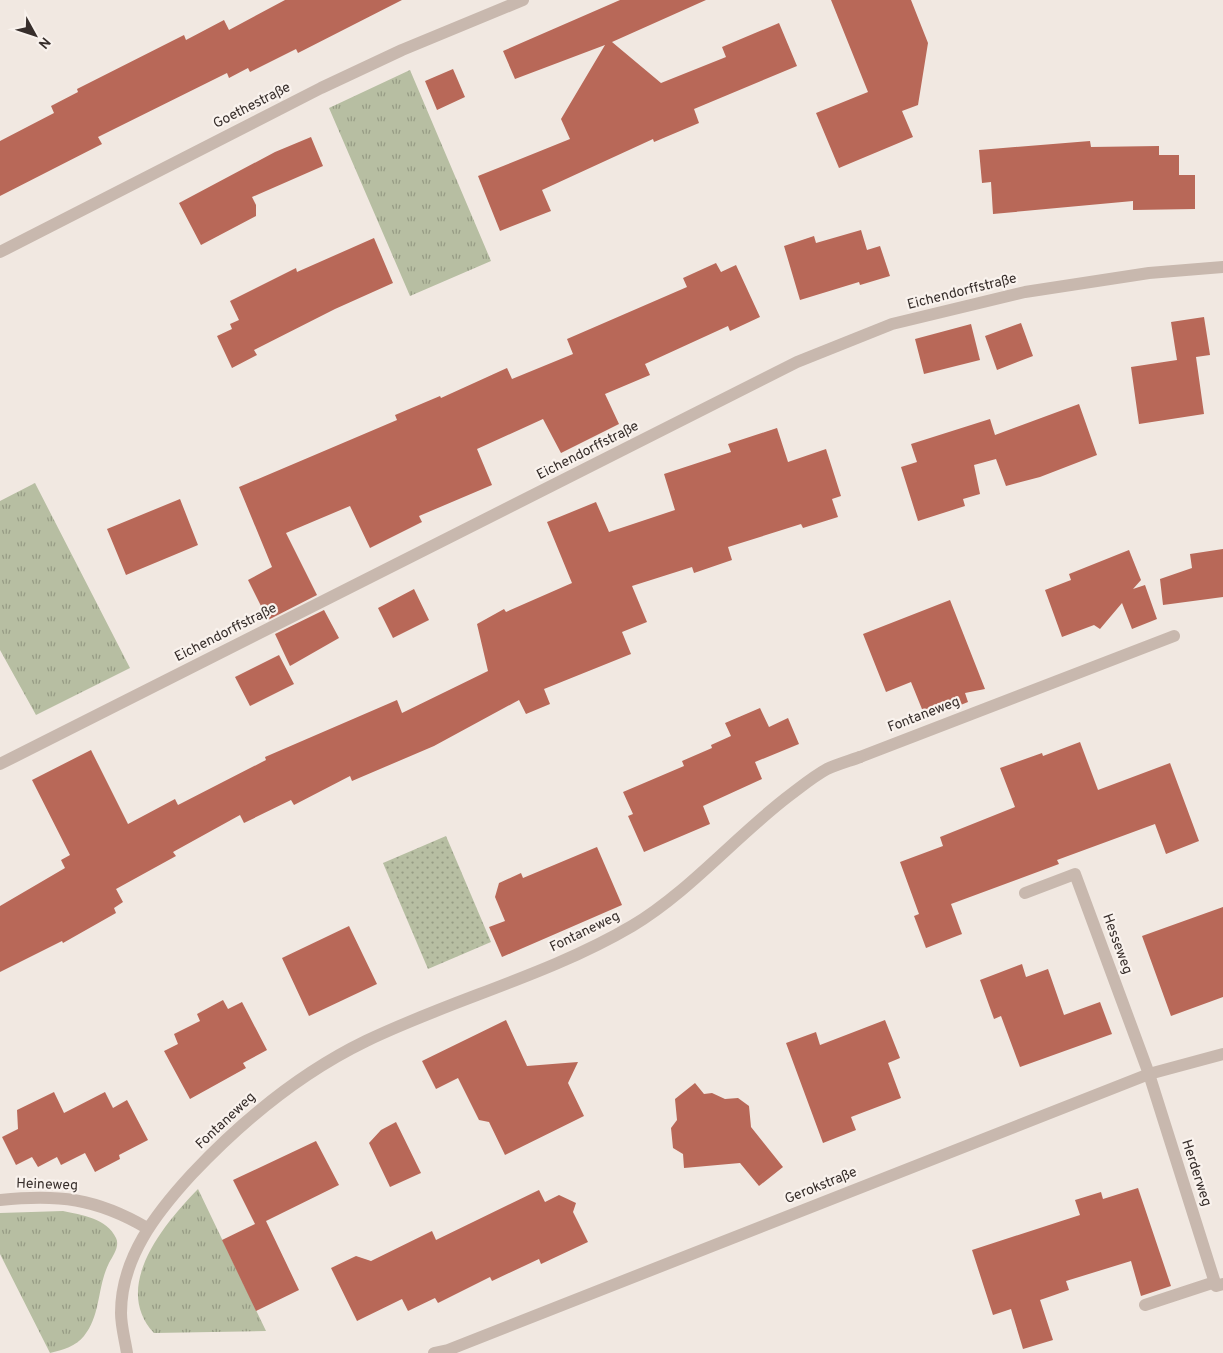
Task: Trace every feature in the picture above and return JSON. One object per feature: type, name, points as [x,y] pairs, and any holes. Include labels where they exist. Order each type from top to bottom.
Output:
[{"type":"street","name":"Goethestraße","points":[[0,252],[321,88],[402,50],[523,0]]},
{"type":"street","name":"Eichendorffstraße","points":[[0,764],[797,362],[844,342],[892,324],[1025,292],[1150,273],[1223,266]]},
{"type":"street","name":"Fontaneweg","points":[[127,1353],[120,1315],[122,1295],[130,1267],[147,1228],[169,1199],[236,1131],[271,1100],[308,1075],[365,1042],[434,1012],[511,983],[584,951],[633,925],[664,903],[770,810],[827,770],[1174,636]]},
{"type":"street","name":"Hesseweg","points":[[1024,893],[1075,874],[1149,1074]]},
{"type":"street","name":"Gerokstraße","points":[[434,1353],[448,1352],[1149,1074],[1223,1054]]},
{"type":"street","name":"Herderweg","points":[[1145,1305],[1219,1283],[1149,1074]]},
{"type":"street","name":"Heineweg","points":[[0,1200],[64,1198],[96,1203],[122,1213],[147,1228]]},
{"type":"green space","points":[[410,70],[491,261],[410,296],[329,108]]},
{"type":"green space","points":[[35,483],[130,668],[36,715],[0,650],[0,501]]},
{"type":"green space","points":[[446,836],[491,942],[428,969],[383,863]]},
{"type":"green space","points":[[198,1189],[266,1331],[154,1333],[142,1315],[138,1296],[140,1276],[147,1257],[171,1220]]},
{"type":"green space","points":[[63,1211],[93,1218],[100,1222],[112,1231],[117,1244],[116,1251],[105,1272],[96,1310],[89,1328],[84,1336],[73,1345],[50,1353],[0,1254],[0,1213]]},
{"type":"building","points":[[285,0],[402,0],[298,53],[296,49],[250,72],[248,68],[229,78],[227,73],[98,137],[102,144],[0,196],[0,141],[54,113],[51,106],[78,92],[77,89],[184,35],[186,40],[224,20],[229,30]]},
{"type":"building","points":[[620,0],[706,0],[612,42],[661,83],[726,57],[722,47],[779,23],[797,66],[694,109],[699,123],[654,142],[653,139],[542,190],[551,211],[500,231],[478,176],[570,139],[561,119],[605,45],[515,79],[503,51]]},
{"type":"building","points":[[831,0],[911,0],[928,43],[918,105],[902,111],[913,137],[839,168],[816,113],[868,92]]},
{"type":"building","points":[[453,69],[465,97],[437,110],[425,81]]},
{"type":"building","points":[[311,137],[323,166],[252,197],[256,205],[256,216],[201,245],[179,203],[275,152]]},
{"type":"building","points":[[1090,141],[1091,147],[1159,146],[1159,155],[1179,155],[1179,175],[1195,175],[1195,209],[1133,210],[1133,201],[993,214],[991,182],[982,183],[979,150]]},
{"type":"building","points":[[861,230],[867,250],[880,246],[890,276],[860,285],[859,282],[800,300],[784,246],[814,236],[816,243]]},
{"type":"building","points":[[374,238],[393,283],[335,309],[254,350],[257,355],[232,368],[217,336],[232,329],[230,324],[239,320],[230,301],[296,268],[297,272]]},
{"type":"building","points":[[716,263],[721,272],[736,265],[760,317],[730,331],[728,326],[645,364],[650,375],[605,394],[619,424],[561,453],[543,419],[477,449],[492,485],[419,516],[422,522],[370,548],[350,506],[286,533],[317,595],[268,620],[248,580],[272,567],[239,487],[397,420],[395,415],[440,396],[441,398],[507,368],[512,379],[573,354],[567,339],[687,287],[683,278]]},
{"type":"building","points":[[1204,317],[1210,355],[1196,357],[1204,414],[1139,424],[1131,367],[1177,360],[1171,322]]},
{"type":"building","points":[[1021,323],[1033,356],[997,370],[985,336]]},
{"type":"building","points":[[971,324],[980,360],[924,374],[915,339]]},
{"type":"building","points":[[1079,404],[1097,455],[1040,477],[1006,486],[996,459],[974,465],[980,494],[963,499],[965,506],[918,521],[901,467],[917,462],[911,444],[990,419],[995,435]]},
{"type":"building","points":[[777,428],[788,462],[826,449],[841,496],[832,499],[838,517],[803,528],[801,524],[728,547],[732,560],[694,573],[692,567],[632,586],[647,622],[622,632],[631,654],[544,689],[550,704],[526,714],[519,700],[434,746],[352,781],[350,776],[294,805],[291,800],[244,823],[240,815],[173,852],[176,856],[116,889],[123,902],[114,908],[116,913],[63,943],[62,941],[0,972],[0,906],[65,868],[61,860],[70,855],[32,780],[91,750],[128,824],[175,799],[178,805],[266,760],[265,757],[397,700],[402,713],[488,671],[477,624],[504,609],[506,612],[572,583],[547,522],[596,502],[609,532],[675,510],[664,474],[731,452],[728,444]]},
{"type":"building","points":[[180,499],[198,545],[126,575],[107,529]]},
{"type":"building","points":[[1223,549],[1223,597],[1163,605],[1160,579],[1192,568],[1190,554]]},
{"type":"building","points":[[1129,550],[1141,580],[1133,589],[1145,585],[1157,619],[1132,629],[1122,603],[1100,629],[1094,625],[1062,637],[1045,590],[1071,580],[1069,574]]},
{"type":"building","points":[[414,589],[429,620],[393,638],[378,608]]},
{"type":"building","points":[[950,600],[985,689],[965,693],[968,702],[926,719],[911,682],[886,692],[863,634]]},
{"type":"building","points":[[324,610],[339,638],[290,666],[275,634]]},
{"type":"building","points":[[279,655],[294,684],[250,706],[235,677]]},
{"type":"building","points":[[760,708],[769,727],[788,718],[799,744],[755,762],[762,779],[703,806],[710,824],[644,852],[628,816],[633,814],[623,792],[684,766],[682,761],[712,748],[711,745],[731,736],[725,723]]},
{"type":"building","points":[[1080,742],[1098,790],[1170,763],[1199,841],[1166,854],[1155,824],[1057,860],[1059,864],[951,904],[962,934],[926,948],[914,916],[919,914],[900,862],[943,846],[940,837],[1015,807],[1000,768],[1042,753],[1043,756]]},
{"type":"building","points":[[597,847],[622,905],[502,957],[489,927],[505,921],[495,897],[499,883],[521,873],[523,878]]},
{"type":"building","points":[[1223,907],[1223,997],[1171,1016],[1142,936]]},
{"type":"building","points":[[349,926],[377,984],[309,1016],[282,958]]},
{"type":"building","points":[[1022,964],[1026,977],[1048,969],[1064,1015],[1100,1002],[1112,1034],[1020,1067],[1001,1016],[994,1019],[980,980]]},
{"type":"building","points":[[223,1000],[228,1009],[242,1002],[267,1050],[243,1063],[246,1068],[190,1099],[164,1051],[178,1044],[174,1034],[200,1021],[197,1014]]},
{"type":"building","points":[[506,1020],[527,1066],[578,1062],[568,1083],[584,1116],[505,1155],[489,1122],[479,1120],[458,1078],[436,1089],[422,1061]]},
{"type":"building","points":[[885,1020],[900,1058],[888,1063],[901,1098],[851,1117],[856,1130],[823,1143],[786,1043],[816,1032],[820,1045]]},
{"type":"building","points":[[695,1083],[704,1094],[712,1093],[725,1099],[738,1098],[749,1106],[751,1127],[783,1167],[759,1186],[740,1163],[684,1168],[683,1154],[673,1148],[671,1128],[677,1120],[675,1099]]},
{"type":"building","points":[[54,1092],[64,1113],[105,1092],[113,1108],[127,1100],[148,1140],[119,1155],[120,1159],[95,1172],[85,1153],[61,1165],[57,1157],[38,1167],[32,1157],[16,1165],[2,1137],[18,1129],[17,1110]]},
{"type":"building","points":[[396,1122],[421,1173],[390,1187],[369,1143],[381,1130]]},
{"type":"building","points":[[316,1141],[339,1185],[266,1221],[299,1290],[256,1311],[222,1240],[255,1224],[233,1180]]},
{"type":"building","points":[[1138,1188],[1171,1286],[1141,1296],[1131,1261],[1066,1281],[1069,1290],[1040,1300],[1053,1340],[1023,1349],[1011,1309],[993,1315],[972,1250],[1080,1215],[1075,1200],[1101,1192],[1103,1199]]},
{"type":"building","points":[[539,1190],[545,1202],[559,1195],[576,1203],[573,1212],[588,1242],[541,1264],[539,1259],[492,1281],[490,1277],[438,1303],[435,1298],[408,1311],[402,1299],[357,1321],[331,1268],[356,1256],[371,1261],[432,1231],[436,1240]]}]
